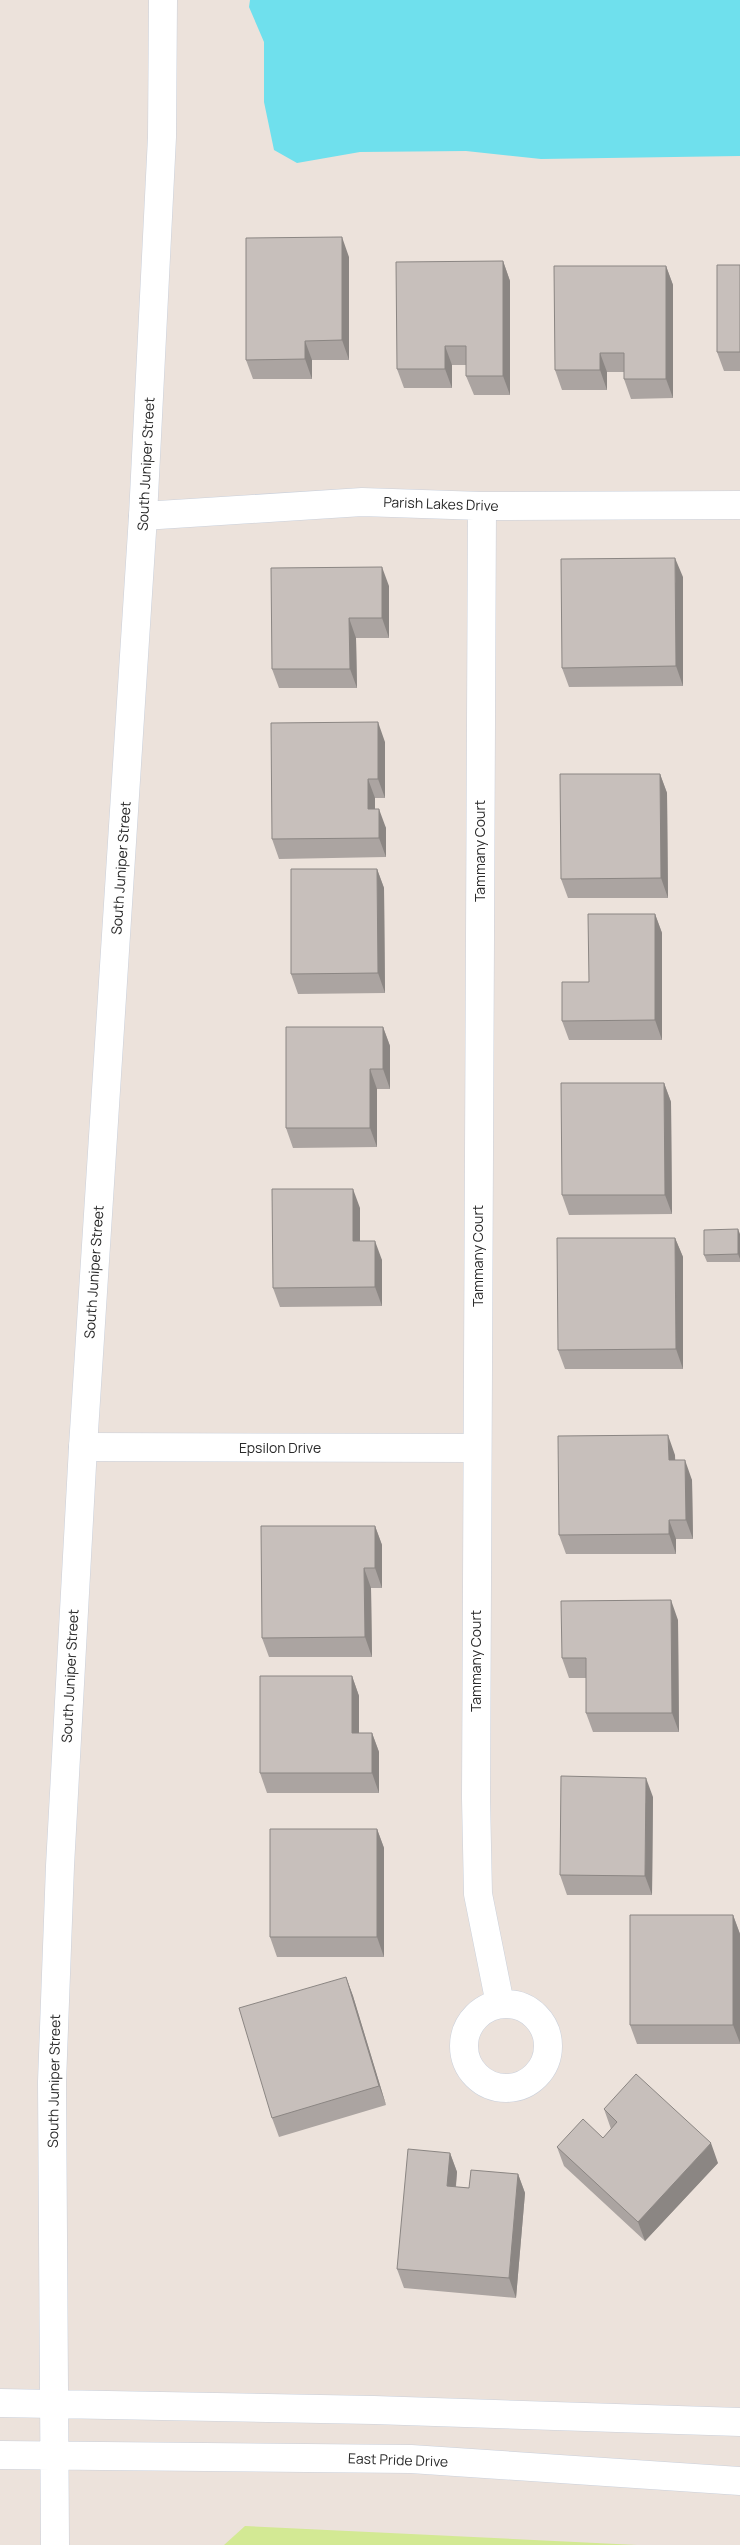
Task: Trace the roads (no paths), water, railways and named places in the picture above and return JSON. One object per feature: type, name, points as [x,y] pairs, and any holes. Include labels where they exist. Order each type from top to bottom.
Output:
[{"type":"street","name":"South Juniper Street","points":[[55,2545],[56,2403],[53,2073],[60,1866],[83,1447],[143,516],[162,137],[163,0]]},
{"type":"street","name":"Parish Lakes Drive","points":[[143,516],[362,502],[482,506],[740,505]]},
{"type":"street","name":"Tammany Court","points":[[482,506],[476,1798],[478,1894],[500,2004]]},
{"type":"street","name":"Epsilon Drive","points":[[83,1447],[477,1448]]},
{"type":"street","points":[[0,2403],[384,2410],[740,2422]]},
{"type":"street","name":"East Pride Drive","points":[[0,2455],[411,2459],[740,2481]]},
{"type":"water","points":[[250,0],[740,0],[740,156],[541,159],[466,151],[360,152],[297,163],[274,150],[264,102],[264,42],[249,7]]}]
